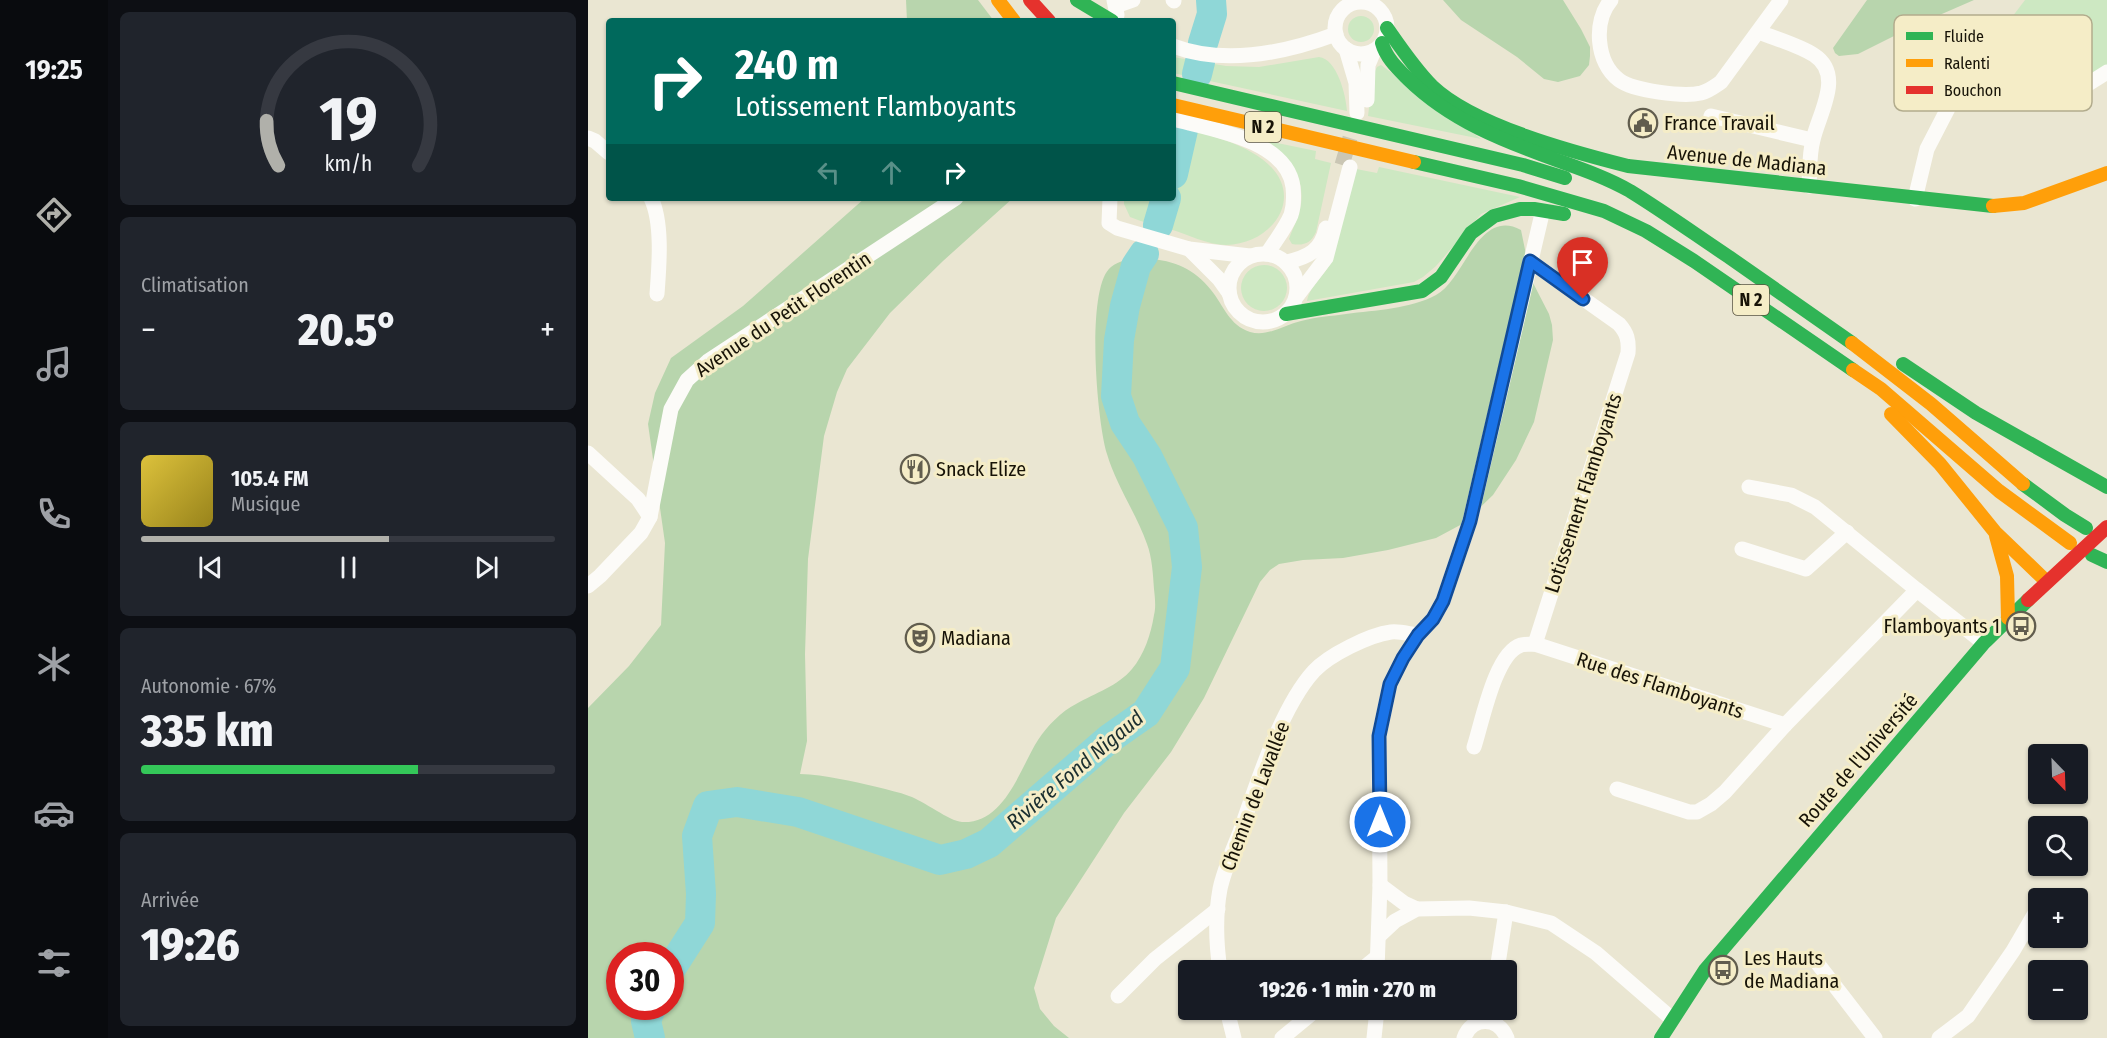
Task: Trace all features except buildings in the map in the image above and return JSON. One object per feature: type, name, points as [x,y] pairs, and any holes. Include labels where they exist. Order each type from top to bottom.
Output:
[{"type":"main road","points":[[998,0],[1012,18]]},
{"type":"main road","points":[[1030,0],[1046,18]]},
{"type":"main road","points":[[1077,0],[1114,12]]},
{"type":"main road","name":"Avenue de Madiana","points":[[1387,28],[1418,71],[1434,88],[1454,102],[1485,119],[1533,138],[1628,166],[1987,207],[2007,207],[2024,203],[2107,173]]},
{"type":"main road","points":[[1378,47],[1414,86],[1445,111],[1486,132],[1611,180],[1685,228]]},
{"type":"main road","name":"N 2","points":[[1176,84],[1552,173],[1611,192],[1685,228],[1780,292],[1905,382],[1958,425],[2032,491],[2086,528]]},
{"type":"main road","name":"N 2","points":[[1176,106],[1207,121],[1318,140],[1518,186],[1604,211],[1646,231],[1881,389],[1999,491],[2070,543]]},
{"type":"main road","points":[[1286,314],[1422,291],[1431,287],[1443,276],[1474,230],[1484,222],[1509,210],[1536,207],[1573,216]]},
{"type":"main road","points":[[1611,230],[1641,243],[1760,307]]},
{"type":"main road","points":[[1780,292],[1863,338],[1976,413],[2107,487]]},
{"type":"main road","points":[[1828,352],[1940,464],[1995,532],[2047,582]]},
{"type":"main road","name":"Route de l'Université","points":[[1661,1038],[1705,970],[1984,643],[2063,566],[2107,527]]},
{"type":"main road","points":[[1995,532],[2006,562],[2009,581],[2008,618]]},
{"type":"main road","points":[[2092,555],[2107,562]]},
{"type":"street","points":[[1114,12],[1132,0]]},
{"type":"street","points":[[1611,0],[1600,17],[1599,38],[1603,56],[1610,69],[1620,80],[1657,91],[1699,93],[1711,89],[1726,75],[1781,0]]},
{"type":"street","points":[[1346,49],[1356,83],[1361,113],[1368,65],[1378,47],[1387,28],[1376,3],[1360,3],[1346,8],[1337,19],[1336,34],[1339,42],[1346,49],[1359,54],[1378,47]]},
{"type":"street","points":[[1759,32],[1814,55],[1827,73],[1829,94],[1812,140],[1809,186]]},
{"type":"street","points":[[1176,47],[1215,54],[1250,56],[1269,54],[1336,34]]},
{"type":"street","points":[[2092,82],[2107,72]]},
{"type":"street","points":[[1915,199],[1927,150],[1947,111]]},
{"type":"street","points":[[1711,116],[1812,140]]},
{"type":"street","points":[[1176,119],[1207,121],[1258,144],[1281,160],[1287,168],[1293,184],[1293,205],[1290,215],[1267,254]]},
{"type":"street","points":[[588,138],[596,141],[606,150]]},
{"type":"street","points":[[1189,249],[1219,279],[1229,293],[1236,310],[1251,321],[1269,322],[1286,314],[1326,258],[1346,166],[1319,247],[1307,256],[1287,262]]},
{"type":"street","points":[[652,201],[658,233],[657,294]]},
{"type":"street","name":"Avenue du Petit Florentin","points":[[588,586],[641,533],[650,517],[670,409],[687,380],[708,362],[951,201]]},
{"type":"street","points":[[1110,201],[1109,223],[1139,236],[1189,249],[1250,256],[1267,254],[1276,256],[1287,262],[1296,276],[1297,296]]},
{"type":"street","points":[[1377,960],[1380,935],[1379,736],[1390,684],[1403,658],[1418,635],[1433,619],[1443,601],[1470,521],[1541,218]]},
{"type":"street","points":[[1229,293],[1229,282],[1233,271],[1240,262],[1250,256]]},
{"type":"street","name":"Lotissement Flamboyants","points":[[1530,261],[1619,324],[1626,332],[1629,342],[1628,353],[1535,644]]},
{"type":"street","points":[[588,453],[638,499],[650,517]]},
{"type":"street","points":[[1749,487],[1791,495],[1815,507],[1984,643]]},
{"type":"street","points":[[1742,549],[1806,569],[1847,532]]},
{"type":"street","points":[[1617,789],[1689,812],[1697,812],[1712,804],[1785,725],[1917,590]]},
{"type":"street","name":"Chemin de Lavallée","points":[[1218,960],[1218,909],[1221,886],[1264,766],[1287,714],[1314,672],[1326,660],[1363,641],[1390,632],[1418,635]]},
{"type":"street","points":[[1474,747],[1498,668],[1512,650],[1521,645],[1535,644]]},
{"type":"street","name":"Rue des Flamboyants","points":[[1535,644],[1785,725]]},
{"type":"street","points":[[1380,885],[1404,903],[1417,909],[1469,908],[1506,912],[1551,923],[1596,953],[1672,1019]]},
{"type":"street","points":[[1118,996],[1155,959],[1218,909]]},
{"type":"street","points":[[1380,935],[1395,921],[1417,909]]},
{"type":"street","points":[[1499,960],[1506,912]]},
{"type":"street","points":[[1939,1038],[1968,1017],[2028,925]]},
{"type":"street","points":[[1818,964],[1875,1038]]},
{"type":"street","points":[[1230,1020],[1234,1038]]},
{"type":"street","points":[[1282,1038],[1304,1020]]},
{"type":"street","points":[[1374,1038],[1376,1020]]},
{"type":"street","points":[[1464,1038],[1471,1026],[1481,1020]]},
{"type":"street","points":[[1494,1020],[1507,1038]]},
{"type":"green space","points":[[906,0],[978,0],[992,18],[907,18]]},
{"type":"green space","points":[[1443,0],[1563,0],[1590,47],[1589,65],[1580,76],[1558,82],[1544,79],[1517,57],[1461,20]]},
{"type":"green space","points":[[1867,0],[1974,0],[1940,15],[1894,15],[1894,36],[1858,54],[1839,56],[1833,48]]},
{"type":"green space","points":[[2025,0],[2107,0],[2107,65],[2092,74],[2092,15],[2014,15]]},
{"type":"green space","points":[[1361,16],[1370,20],[1374,29],[1370,38],[1361,42],[1352,38],[1348,29],[1352,20]]},
{"type":"green space","points":[[1319,57],[1325,59],[1336,71],[1345,96],[1347,111],[1176,74],[1176,58],[1226,66],[1259,67]]},
{"type":"green space","points":[[1381,65],[1481,139],[1368,116],[1373,75],[1377,67]]},
{"type":"green space","points":[[1176,127],[1219,138],[1252,152],[1276,172],[1283,187],[1284,201],[1280,214],[1259,236],[1244,242],[1226,245],[1205,241],[1130,217],[1124,201],[1176,201]]},
{"type":"green space","points":[[1263,140],[1316,151],[1315,159],[1331,163],[1316,232],[1307,243],[1292,244],[1289,239],[1301,204],[1297,174],[1279,151]]},
{"type":"green space","points":[[1379,167],[1520,197],[1481,214],[1436,266],[1414,282],[1307,301],[1311,290],[1332,260],[1356,169],[1377,173]]},
{"type":"green space","points":[[862,201],[1010,201],[890,313],[847,369],[837,392],[824,436],[808,559],[805,654],[807,741],[800,774],[839,779],[901,793],[962,822],[977,820],[989,814],[1000,804],[1046,729],[1071,707],[1113,685],[1126,675],[1140,657],[1151,629],[1155,602],[1150,554],[1107,454],[1100,415],[1096,356],[1098,300],[1103,280],[1111,267],[1124,261],[1139,259],[1167,261],[1183,267],[1205,283],[1237,325],[1250,332],[1263,333],[1306,320],[1392,308],[1426,300],[1446,287],[1483,237],[1494,228],[1506,226],[1521,230],[1531,279],[1549,314],[1552,325],[1553,340],[1534,422],[1516,460],[1493,495],[1464,523],[1436,538],[1388,550],[1343,558],[1279,564],[1270,570],[1260,582],[1204,698],[1171,752],[1124,813],[1056,918],[1034,988],[1040,1009],[1054,1026],[1069,1038],[588,1038],[588,708],[629,666],[661,625],[665,543],[648,424],[655,393],[671,358],[743,306]]},
{"type":"green space","points":[[1264,265],[1280,272],[1287,288],[1280,304],[1264,311],[1248,304],[1241,288],[1248,272]]},
{"type":"waterway","name":"Rivière Fond Nigaud","points":[[1203,43],[1212,14],[1211,0]]},
{"type":"waterway","name":"Rivière Fond Nigaud","points":[[1197,74],[1200,62]]},
{"type":"waterway","name":"Rivière Fond Nigaud","points":[[1176,161],[1183,130]]},
{"type":"waterway","name":"Rivière Fond Nigaud","points":[[1158,225],[1165,201]]},
{"type":"waterway","name":"Rivière Fond Nigaud","points":[[684,948],[700,923],[701,894],[697,836],[708,806],[737,802],[798,812],[940,860],[966,854],[989,843],[1109,739],[1146,713],[1175,668],[1187,567],[1183,528],[1147,456],[1125,423],[1116,396],[1119,340],[1125,306],[1136,266],[1144,254]]},
{"type":"waterway","name":"Rivière Fond Nigaud","points":[[646,1020],[650,1038]]},
{"type":"tunnel","points":[[1342,165],[1350,138]]},
{"type":"traffic: fast","points":[[1077,0],[1107,18]]},
{"type":"traffic: fast","points":[[1387,28],[1432,86],[1450,100],[1498,125],[1580,153],[1628,166],[1993,206]]},
{"type":"traffic: fast","points":[[1382,43],[1389,58],[1400,71],[1442,107],[1498,137],[1595,174],[1630,191],[1852,343]]},
{"type":"traffic: fast","points":[[1176,84],[1523,165],[1565,178]]},
{"type":"traffic: fast","points":[[1414,162],[1518,186],[1604,211],[1646,231],[1694,261],[1853,370]]},
{"type":"traffic: fast","points":[[1286,314],[1422,291],[1441,277],[1471,233],[1494,216],[1520,209],[1564,214]]},
{"type":"traffic: fast","points":[[1903,364],[1976,413],[2107,487]]},
{"type":"traffic: fast","points":[[2023,484],[2086,528]]},
{"type":"traffic: fast","points":[[2092,555],[2107,562]]},
{"type":"traffic: fast","points":[[1661,1038],[1705,970],[1984,643],[2028,600]]},
{"type":"traffic: slow","points":[[998,0],[1012,18]]},
{"type":"traffic: slow","points":[[1176,106],[1414,162]]},
{"type":"traffic: slow","points":[[1993,206],[2024,203],[2107,173]]},
{"type":"traffic: slow","points":[[1852,343],[1931,404],[2023,484]]},
{"type":"traffic: slow","points":[[1853,370],[1881,389],[1999,491],[2070,543]]},
{"type":"traffic: slow","points":[[1891,414],[1940,464],[1995,532],[2047,582]]},
{"type":"traffic: slow","points":[[1996,536],[2007,576],[2008,618]]},
{"type":"traffic: jam","points":[[1030,0],[1046,18]]},
{"type":"traffic: jam","points":[[2028,600],[2107,527]]},
{"type":"place","name":"France Travail","points":[[1643,123]]},
{"type":"place","name":"Snack Elize","points":[[915,469]]},
{"type":"place","name":"Flamboyants 1","points":[[2021,626]]},
{"type":"place","name":"Madiana","points":[[920,638]]},
{"type":"place","name":"Les Hauts de Madiana","points":[[1723,970]]},
{"type":"route","points":[[1380,822],[1379,736],[1390,684],[1403,658],[1418,635],[1433,619],[1443,601],[1470,521],[1530,261],[1583,299]]}]
